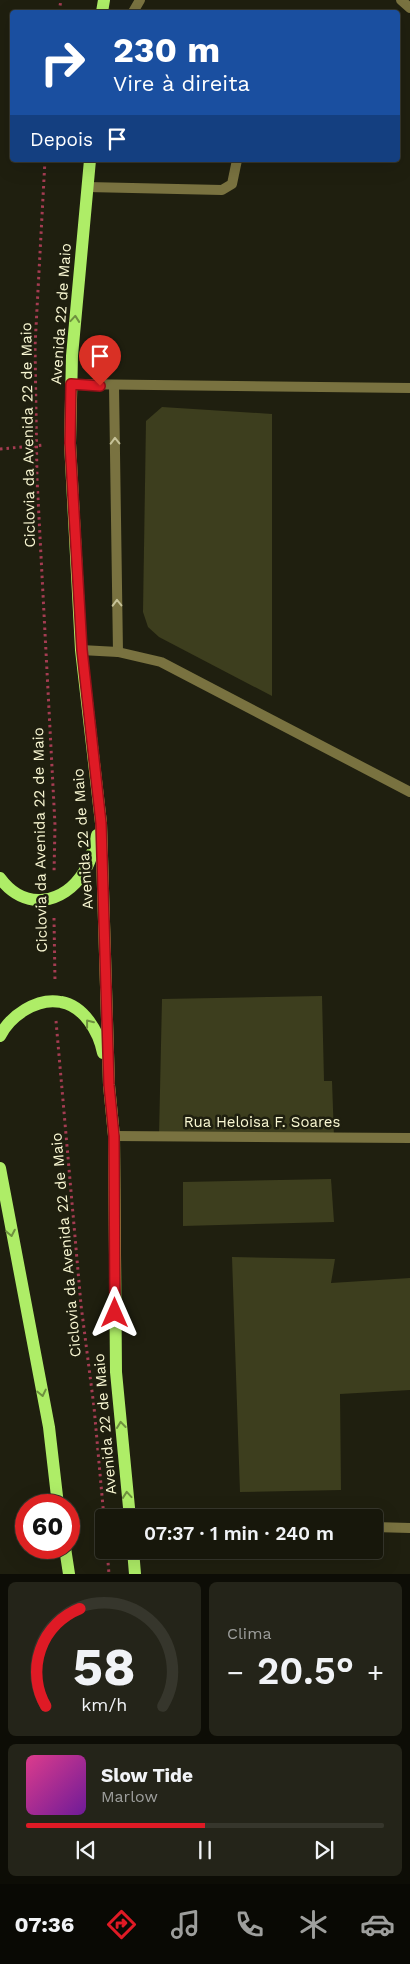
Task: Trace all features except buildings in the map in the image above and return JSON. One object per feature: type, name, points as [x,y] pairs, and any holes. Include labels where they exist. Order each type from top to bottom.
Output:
[{"type":"main road","name":"Avenida 22 de Maio","points":[[90,162],[71,384],[70,443],[82,650],[101,823],[109,1085],[114,1136],[116,1372],[129,1509]]},
{"type":"main road","points":[[0,878],[12,891],[34,901],[47,901],[54,898],[72,888],[84,872],[101,823]]},
{"type":"main road","points":[[0,1036],[13,1018],[28,1008],[61,1002],[76,1009],[91,1023],[100,1040],[109,1085]]},
{"type":"main road","points":[[0,1168],[49,1427],[57,1494]]},
{"type":"main road","points":[[66,1559],[67,1572]]},
{"type":"main road","points":[[134,1559],[135,1574]]},
{"type":"street","points":[[401,0],[410,8]]},
{"type":"street","points":[[88,187],[222,190],[232,184],[237,162]]},
{"type":"street","points":[[71,384],[410,388]]},
{"type":"street","points":[[114,386],[118,652]]},
{"type":"street","points":[[82,650],[118,652],[161,662],[410,792]]},
{"type":"street","name":"Rua Heloisa F. Soares","points":[[114,1136],[410,1138]]},
{"type":"street","points":[[383,1527],[410,1528]]},
{"type":"path","name":"Ciclovia da Avenida 22 de Maio","points":[[45,162],[35,346],[36,446],[54,825],[55,1002],[81,1305],[94,1407],[103,1509]]},
{"type":"path","points":[[0,448],[45,445]]},
{"type":"path","points":[[108,1559],[109,1574]]},
{"type":"route","points":[[100,386],[71,384],[70,443],[82,650],[101,823],[109,1085],[114,1136],[115,1313]]}]
